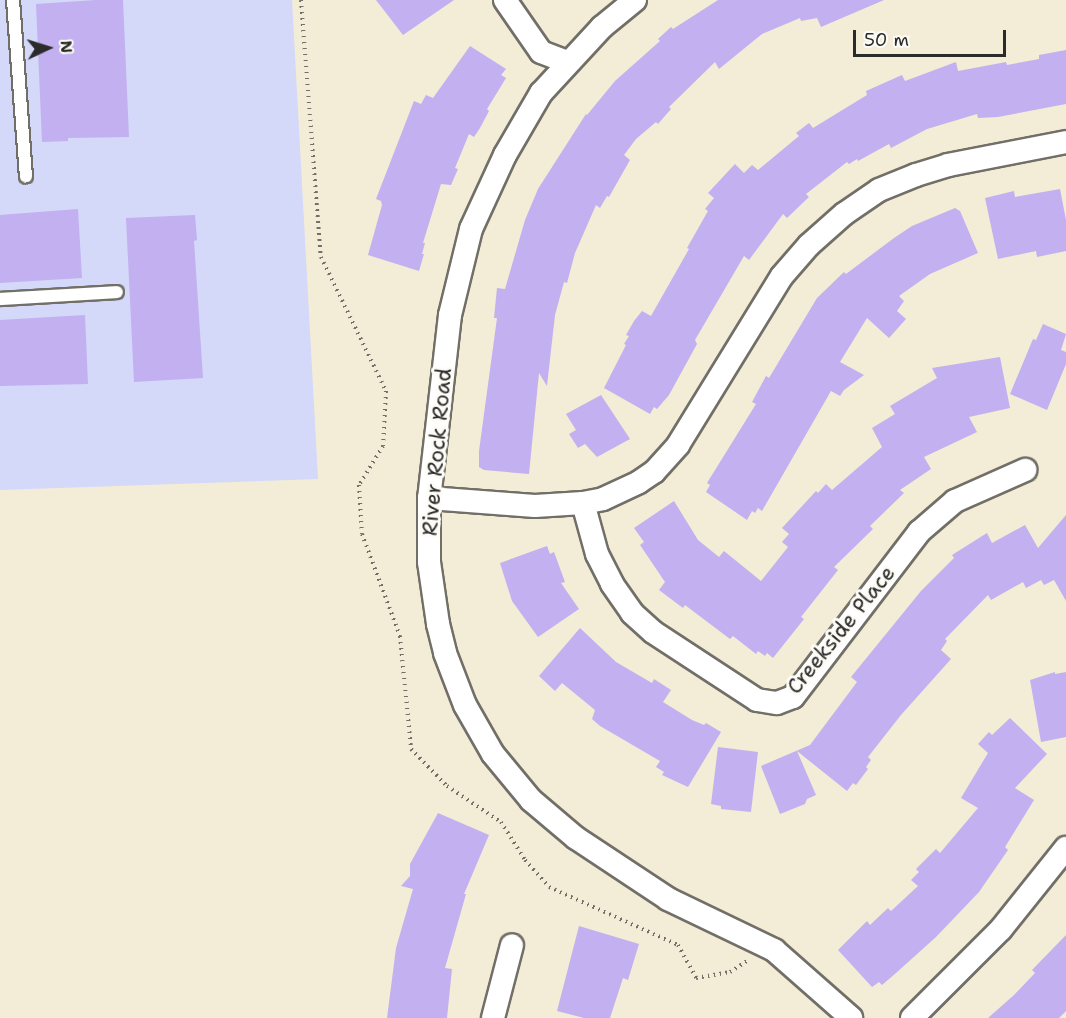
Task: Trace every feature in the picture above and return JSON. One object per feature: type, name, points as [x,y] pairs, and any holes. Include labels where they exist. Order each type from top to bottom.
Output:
[{"type":"street","points":[[505,0],[541,52],[567,62]]},
{"type":"street","name":"River Rock Road","points":[[635,0],[602,27],[567,62],[541,93],[483,199],[469,238],[450,315],[429,498],[430,573],[445,653],[465,705],[478,730],[511,778],[553,820],[576,838],[668,899],[774,950],[851,1018]]},
{"type":"street","points":[[429,498],[535,506],[583,503],[621,492],[646,477],[667,459],[702,409],[782,276],[809,245],[844,214],[879,190],[916,175],[948,165],[1066,142]]},
{"type":"street","name":"Creekside Place","points":[[583,503],[597,554],[632,613],[653,632],[757,700],[777,702],[793,697],[919,532],[955,501],[1024,470]]},
{"type":"street","points":[[912,1018],[1001,929],[1066,849]]},
{"type":"street","points":[[493,1018],[512,945]]},
{"type":"lane","points":[[14,0],[26,177]]},
{"type":"lane","points":[[0,299],[117,292]]},
{"type":"shaded area","points":[[0,0],[292,0],[318,479],[0,490]]},
{"type":"building","points":[[123,0],[129,137],[68,138],[68,141],[42,142],[36,4]]},
{"type":"building","points":[[376,0],[454,0],[403,35]]},
{"type":"building","points":[[718,0],[884,0],[821,27],[817,18],[801,21],[800,18],[762,34],[719,69],[715,62],[669,107],[671,109],[658,124],[656,122],[636,139],[624,155],[630,160],[609,197],[607,196],[600,208],[596,205],[575,253],[567,283],[564,282],[555,315],[547,386],[539,373],[529,474],[484,470],[479,467],[479,451],[497,318],[494,318],[497,288],[505,289],[525,220],[538,189],[586,114],[615,81],[660,41],[658,39],[671,27],[673,29]]},
{"type":"building","points":[[470,46],[506,69],[501,75],[506,78],[487,109],[489,111],[480,128],[474,137],[469,134],[455,168],[458,169],[451,185],[441,184],[423,243],[425,243],[422,254],[424,254],[419,271],[368,255],[382,205],[381,201],[376,199],[414,101],[421,104],[426,95],[433,98]]},
{"type":"building","points":[[1066,50],[1066,104],[998,117],[978,118],[977,114],[927,129],[891,148],[889,144],[858,161],[857,159],[849,164],[847,162],[806,194],[809,197],[787,218],[783,214],[749,260],[744,256],[695,340],[697,344],[669,395],[657,409],[654,407],[650,414],[604,388],[626,345],[624,344],[629,336],[626,335],[634,321],[642,311],[651,316],[689,249],[687,248],[708,211],[705,209],[714,198],[708,193],[735,164],[744,173],[752,165],[758,170],[799,136],[796,133],[809,123],[813,128],[867,95],[866,91],[902,75],[905,81],[956,62],[958,71],[1006,62],[1007,65],[1039,59],[1039,55]]},
{"type":"building","points":[[1060,189],[1066,220],[1066,251],[1037,257],[1036,251],[998,259],[985,198],[1014,191],[1015,197]]},
{"type":"building","points":[[955,208],[960,211],[978,253],[930,274],[899,296],[904,301],[897,311],[906,319],[889,338],[867,318],[840,362],[864,375],[844,390],[840,396],[831,391],[762,511],[758,508],[755,513],[752,511],[747,520],[706,492],[710,485],[707,483],[756,404],[752,402],[766,376],[769,378],[817,298],[844,272],[846,274],[912,226]]},
{"type":"building","points":[[78,209],[82,278],[0,283],[0,215]]},
{"type":"building","points":[[195,215],[197,240],[194,241],[203,378],[134,382],[126,218]]},
{"type":"building","points":[[85,315],[88,384],[0,386],[0,320]]},
{"type":"building","points":[[1043,324],[1066,334],[1061,350],[1066,352],[1066,364],[1047,410],[1010,394],[1033,339],[1036,340]]},
{"type":"building","points":[[1000,357],[1010,408],[969,417],[977,432],[924,457],[931,469],[900,490],[904,493],[870,526],[873,529],[834,567],[838,570],[801,617],[804,619],[773,658],[767,653],[765,656],[758,651],[756,654],[733,636],[730,639],[685,605],[683,608],[659,590],[665,582],[640,545],[644,542],[634,528],[674,501],[698,540],[719,557],[724,551],[761,581],[788,547],[782,542],[789,534],[782,528],[816,491],[818,493],[826,484],[832,490],[882,447],[872,428],[895,414],[890,406],[937,378],[932,368]]},
{"type":"building","points":[[601,395],[630,439],[597,457],[585,444],[578,448],[569,434],[576,430],[566,414]]},
{"type":"building","points":[[1066,515],[1066,601],[1054,580],[1044,585],[1041,580],[1026,588],[1023,582],[991,600],[988,595],[945,639],[947,641],[941,650],[951,659],[901,715],[868,757],[871,760],[866,767],[868,769],[856,785],[853,783],[847,791],[797,751],[816,795],[807,799],[805,804],[780,814],[761,766],[810,745],[857,682],[851,677],[921,591],[954,558],[952,555],[987,533],[992,543],[1025,525],[1038,548]]},
{"type":"building","points":[[547,546],[550,554],[554,552],[565,582],[561,583],[579,609],[538,637],[512,601],[500,563]]},
{"type":"building","points":[[580,628],[616,662],[652,683],[654,679],[671,690],[663,702],[692,720],[704,725],[706,723],[721,732],[688,787],[662,775],[664,772],[656,767],[660,761],[600,726],[592,719],[595,710],[562,683],[555,691],[539,676]]},
{"type":"building","points":[[1055,672],[1055,674],[1066,672],[1066,737],[1041,742],[1030,680]]},
{"type":"building","points":[[1010,718],[1047,754],[1015,788],[1034,800],[1005,847],[1008,850],[979,892],[936,937],[896,973],[882,985],[879,982],[872,987],[838,950],[867,921],[870,925],[888,908],[891,911],[918,886],[911,880],[919,872],[916,869],[936,849],[940,853],[978,808],[961,798],[988,753],[978,744],[989,732],[992,735]]},
{"type":"building","points":[[718,747],[758,752],[751,812],[721,809],[721,806],[711,804]]},
{"type":"building","points":[[438,813],[489,835],[464,894],[466,894],[445,968],[452,969],[447,1018],[387,1018],[396,948],[413,889],[401,886],[410,876],[410,864]]},
{"type":"building","points":[[579,926],[639,944],[628,980],[623,978],[610,1018],[584,1018],[557,1011]]},
{"type":"building","points":[[1066,935],[1066,1011],[1059,1018],[988,1018],[1035,973],[1032,970]]}]
